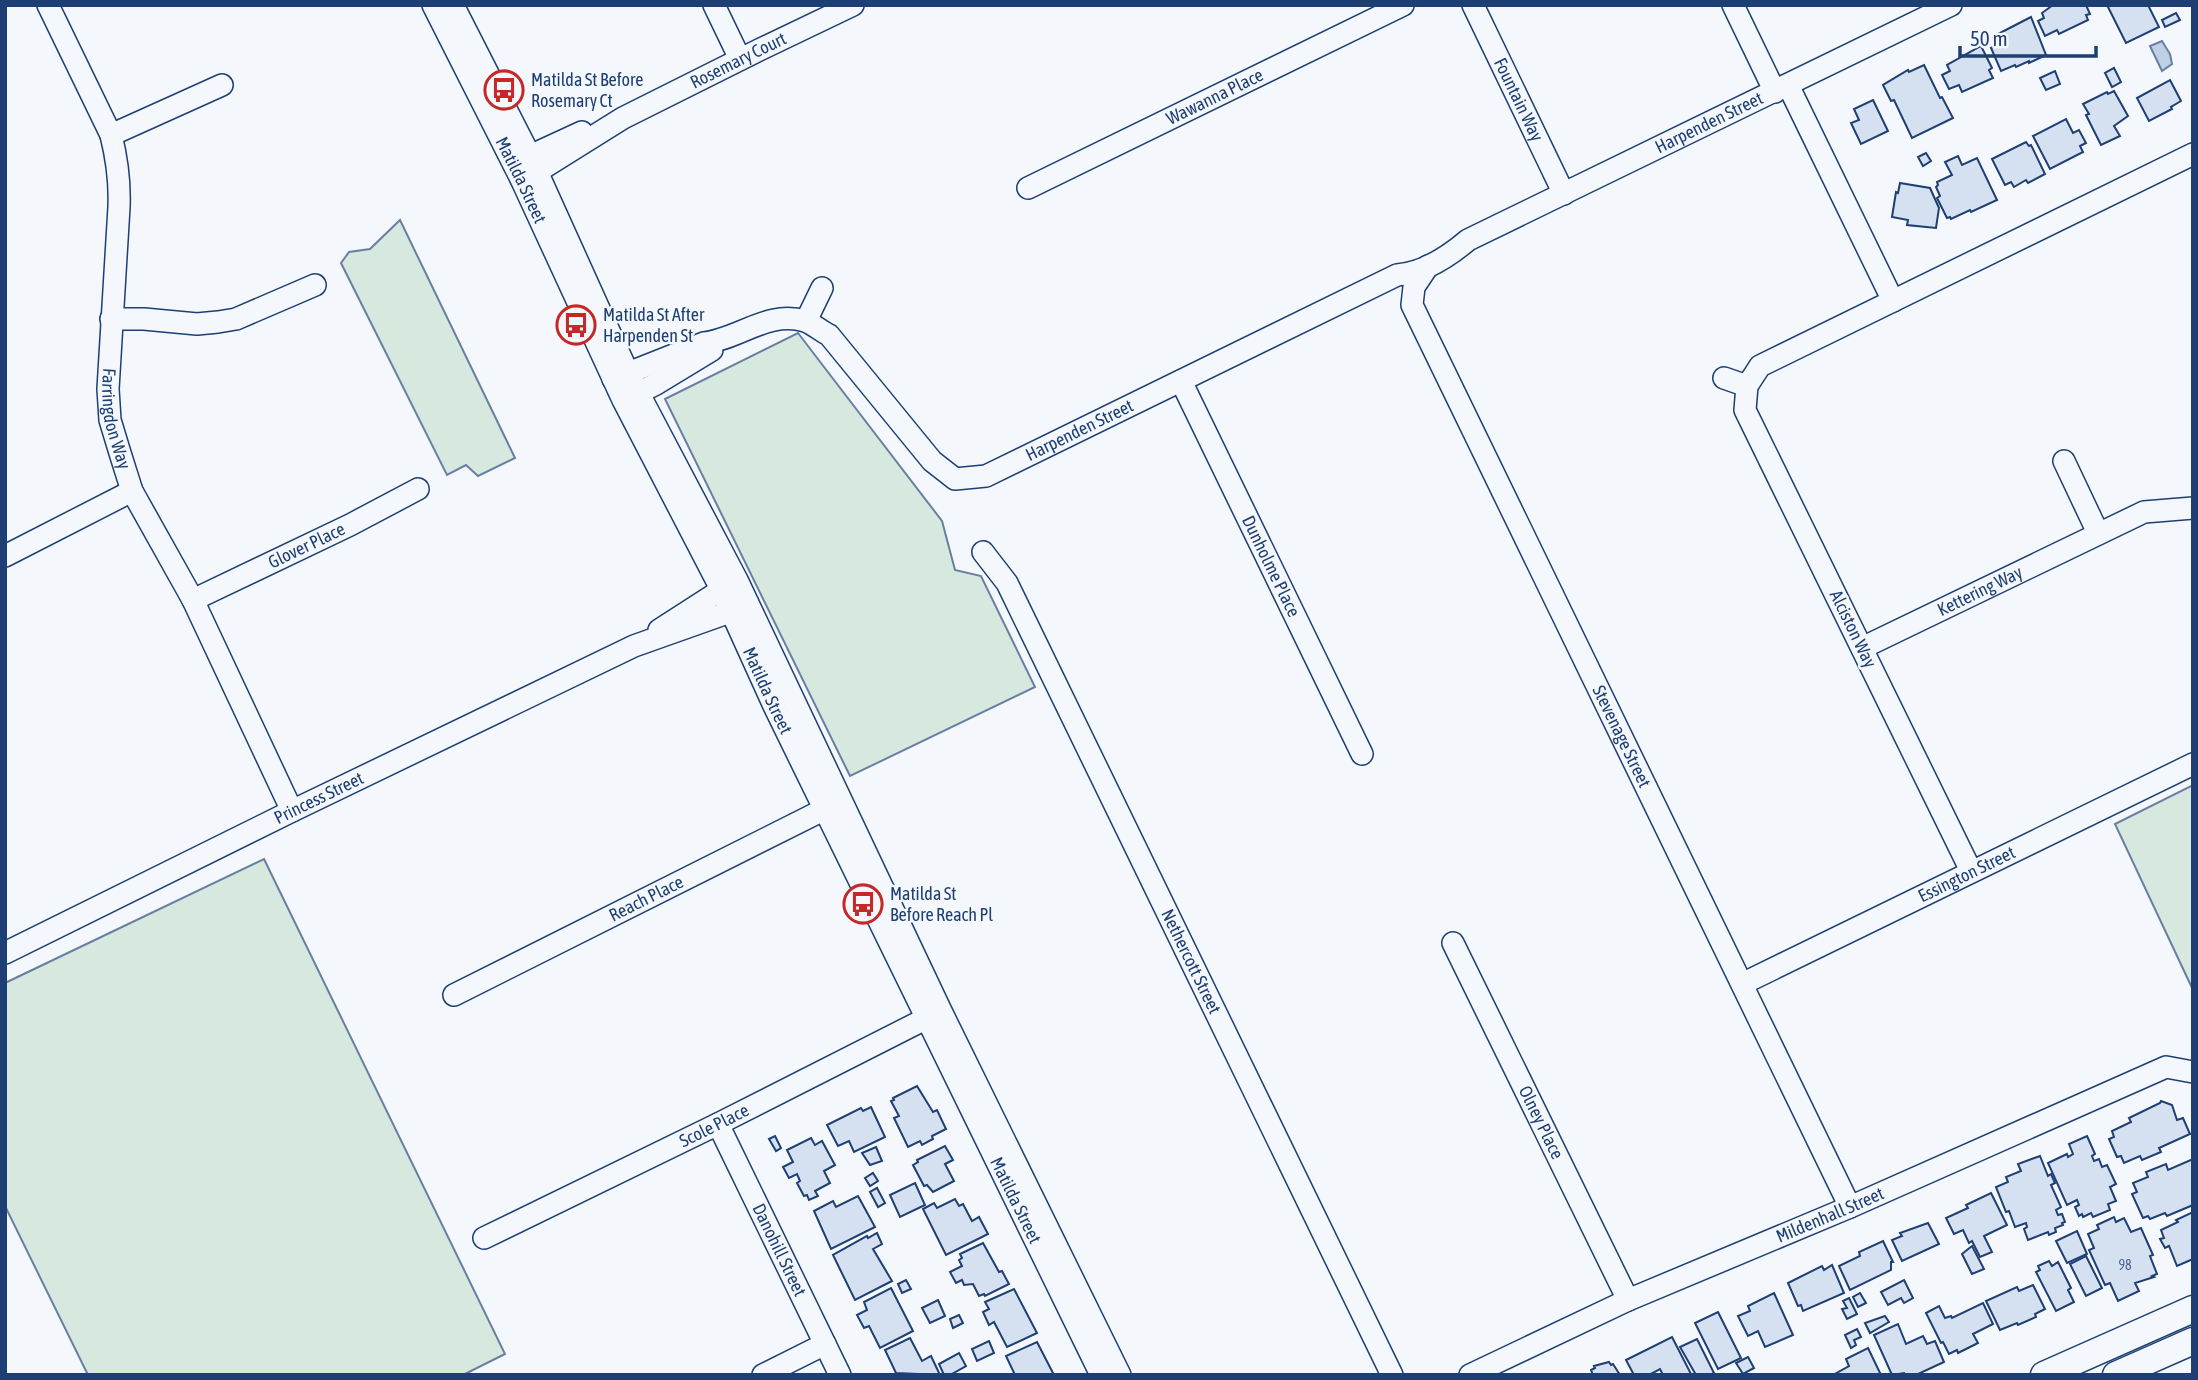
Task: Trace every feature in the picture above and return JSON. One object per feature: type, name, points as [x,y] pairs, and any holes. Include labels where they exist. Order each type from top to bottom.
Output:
[{"type":"main road","points":[[2044,1375],[2193,1309]]},
{"type":"main road","points":[[2116,1375],[2193,1341]]},
{"type":"street","name":"Farringdon Way","points":[[48,5],[111,135],[117,156],[120,184],[108,389],[110,420],[132,491],[193,600],[292,811]]},
{"type":"street","name":"Matilda Street","points":[[433,5],[526,168]]},
{"type":"street","name":"Matilda Street","points":[[453,5],[621,376],[729,585],[934,1015],[1101,1375]]},
{"type":"street","points":[[714,5],[740,59]]},
{"type":"street","name":"Rosemary Court","points":[[526,168],[574,135],[623,118],[853,5]]},
{"type":"street","name":"Wawanna Place","points":[[1028,188],[1403,5]]},
{"type":"street","name":"Fountain Way","points":[[1473,5],[1564,194]]},
{"type":"street","points":[[1733,5],[1782,88],[1893,301]]},
{"type":"street","name":"Harpenden Street","points":[[806,321],[829,335],[932,461],[955,479],[986,476],[1397,275],[1413,274],[1454,253],[1468,240],[1951,5]]},
{"type":"street","points":[[111,135],[222,85]]},
{"type":"street","points":[[1724,379],[1747,386],[1760,366],[2193,154]]},
{"type":"street","name":"Harpenden Street","points":[[1397,275],[1406,263],[1449,241],[1468,240]]},
{"type":"street","name":"Stevenage Street","points":[[1428,266],[1414,287],[1412,305],[1850,1207]]},
{"type":"street","points":[[111,320],[218,323],[236,319],[315,285]]},
{"type":"street","points":[[621,376],[704,343],[720,341],[758,323],[783,318],[806,321],[822,288]]},
{"type":"street","points":[[631,397],[710,353],[720,341]]},
{"type":"street","name":"Dunholme Place","points":[[1181,381],[1362,754]]},
{"type":"street","name":"Alciston Way","points":[[1747,386],[1745,410],[1971,871]]},
{"type":"street","points":[[2064,461],[2098,533]]},
{"type":"street","name":"Glover Place","points":[[193,600],[350,525],[418,489]]},
{"type":"street","points":[[5,556],[132,491]]},
{"type":"street","name":"Kettering Way","points":[[1862,648],[2144,512],[2193,508]]},
{"type":"street","name":"Nethercott Street","points":[[984,552],[1007,583],[1392,1375]]},
{"type":"street","name":"Princess Street","points":[[634,646],[729,585]]},
{"type":"street","name":"Princess Street","points":[[5,953],[634,646],[740,609]]},
{"type":"street","name":"Essington Street","points":[[1742,984],[2193,764]]},
{"type":"street","name":"Reach Place","points":[[454,995],[833,806]]},
{"type":"street","name":"Olney Place","points":[[1453,943],[1628,1300]]},
{"type":"street","name":"Matilda Street","points":[[934,1015],[1119,1375]]},
{"type":"street","name":"Scole Place","points":[[484,1238],[934,1015]]},
{"type":"street","name":"Mildenhall Street","points":[[1469,1375],[1628,1300],[1850,1207],[2166,1067],[2193,1072]]},
{"type":"street","name":"Danohill Street","points":[[718,1124],[840,1375]]},
{"type":"street","points":[[763,1375],[825,1344]]},
{"type":"shaded area","points":[[400,220],[515,458],[478,476],[466,465],[447,475],[341,263],[349,252],[370,249]]},
{"type":"shaded area","points":[[798,333],[942,521],[955,570],[981,576],[1035,687],[850,776],[665,399]]},
{"type":"shaded area","points":[[2193,785],[2193,990],[2115,824]]},
{"type":"shaded area","points":[[264,859],[505,1354],[463,1375],[88,1375],[5,1206],[5,983]]},
{"type":"water","points":[[2162,41],[2170,54],[2172,64],[2162,71],[2150,46]]},
{"type":"building","points":[[2053,5],[2086,5],[2090,14],[2086,15],[2088,20],[2059,34],[2057,30],[2045,36],[2038,21],[2044,18],[2042,13]]},
{"type":"building","points":[[2107,5],[2148,5],[2159,27],[2126,43]]},
{"type":"building","points":[[2176,13],[2180,20],[2165,27],[2162,20]]},
{"type":"building","points":[[2031,17],[2046,55],[2001,71],[1991,48],[2002,42],[1998,34]]},
{"type":"building","points":[[1981,46],[1992,68],[1989,70],[1993,78],[1962,92],[1959,85],[1949,89],[1942,75],[1950,71],[1947,65]]},
{"type":"building","points":[[1924,65],[1953,118],[1912,138],[1894,100],[1891,101],[1883,85],[1908,70],[1909,72]]},
{"type":"building","points":[[2114,68],[2121,82],[2112,87],[2105,73]]},
{"type":"building","points":[[2055,71],[2060,84],[2046,90],[2040,78]]},
{"type":"building","points":[[2170,80],[2181,101],[2149,121],[2137,98]]},
{"type":"building","points":[[2114,91],[2128,116],[2114,126],[2120,136],[2101,145],[2083,104]]},
{"type":"building","points":[[1873,100],[1888,131],[1861,144],[1851,123],[1859,120],[1854,109]]},
{"type":"building","points":[[2066,119],[2073,133],[2079,130],[2086,143],[2080,146],[2083,152],[2050,169],[2033,136]]},
{"type":"building","points":[[2026,142],[2031,145],[2045,174],[2014,187],[2011,182],[2005,185],[1992,159]]},
{"type":"building","points":[[1926,153],[1931,161],[1923,166],[1918,157]]},
{"type":"building","points":[[1958,156],[1962,165],[1977,158],[1997,200],[1951,219],[1947,218],[1937,198],[1940,196],[1936,187],[1937,182],[1952,175],[1945,162]]},
{"type":"building","points":[[1900,183],[1930,188],[1939,208],[1936,228],[1907,225],[1908,220],[1892,217]]},
{"type":"building","points":[[917,1086],[933,1112],[937,1110],[946,1129],[922,1145],[920,1141],[908,1147],[894,1118],[899,1116],[891,1101]]},
{"type":"building","points":[[2161,1101],[2172,1105],[2177,1120],[2183,1118],[2190,1134],[2159,1148],[2161,1152],[2142,1160],[2140,1156],[2124,1163],[2121,1156],[2117,1157],[2109,1139],[2114,1137],[2112,1131],[2131,1122],[2129,1118]]},
{"type":"building","points":[[871,1107],[885,1137],[854,1152],[849,1141],[838,1146],[827,1125],[861,1108],[863,1111]]},
{"type":"building","points":[[775,1136],[781,1148],[776,1151],[769,1139]]},
{"type":"building","points":[[2087,1136],[2095,1154],[2092,1156],[2094,1161],[2099,1159],[2102,1167],[2107,1165],[2116,1184],[2110,1187],[2116,1201],[2108,1204],[2110,1210],[2093,1217],[2091,1213],[2079,1216],[2075,1207],[2079,1205],[2077,1200],[2067,1205],[2048,1163],[2073,1154],[2069,1144]]},
{"type":"building","points":[[811,1138],[815,1145],[822,1141],[835,1165],[824,1171],[830,1183],[815,1191],[818,1196],[809,1200],[797,1183],[800,1181],[797,1174],[789,1178],[783,1167],[793,1162],[787,1150]]},
{"type":"building","points":[[945,1146],[953,1160],[945,1164],[954,1181],[933,1192],[927,1185],[924,1186],[913,1165],[917,1160]]},
{"type":"building","points":[[876,1147],[882,1161],[870,1165],[862,1153]]},
{"type":"building","points":[[2040,1156],[2048,1176],[2051,1174],[2055,1183],[2051,1185],[2061,1207],[2056,1210],[2058,1215],[2062,1214],[2065,1222],[2055,1228],[2056,1232],[2049,1235],[2048,1232],[2028,1240],[2024,1229],[2027,1227],[2026,1223],[2015,1227],[1996,1187],[2008,1182],[2006,1177],[2021,1171],[2018,1164]]},
{"type":"building","points":[[2193,1159],[2193,1205],[2167,1216],[2165,1213],[2150,1219],[2148,1216],[2143,1218],[2132,1194],[2137,1192],[2133,1183],[2148,1177],[2146,1172],[2166,1164],[2168,1170]]},
{"type":"building","points":[[873,1173],[878,1181],[870,1186],[865,1178]]},
{"type":"building","points":[[915,1183],[925,1205],[900,1217],[890,1195]]},
{"type":"building","points":[[877,1188],[885,1203],[878,1207],[870,1192]]},
{"type":"building","points":[[1991,1193],[2007,1225],[1984,1236],[1992,1252],[1980,1257],[1963,1230],[1954,1234],[1946,1218]]},
{"type":"building","points":[[858,1196],[875,1227],[831,1249],[814,1211],[833,1201],[836,1207]]},
{"type":"building","points":[[955,1199],[959,1206],[963,1204],[972,1221],[979,1217],[988,1234],[946,1255],[923,1209],[934,1203],[937,1208]]},
{"type":"building","points":[[2193,1212],[2193,1259],[2177,1266],[2169,1246],[2165,1248],[2160,1239],[2164,1238],[2161,1230]]},
{"type":"building","points":[[2114,1217],[2116,1222],[2124,1218],[2131,1232],[2141,1228],[2153,1255],[2150,1256],[2157,1274],[2135,1283],[2139,1291],[2118,1301],[2110,1283],[2105,1285],[2089,1250],[2094,1248],[2088,1234],[2099,1229],[2097,1225]]},
{"type":"building","points":[[1928,1223],[1939,1244],[1902,1261],[1892,1240],[1902,1236],[1900,1233]]},
{"type":"building","points":[[2077,1231],[2087,1254],[2067,1263],[2056,1241]]},
{"type":"building","points":[[877,1233],[882,1244],[873,1249],[892,1281],[855,1300],[833,1255]]},
{"type":"building","points":[[1883,1241],[1893,1262],[1891,1270],[1850,1290],[1839,1266],[1860,1256],[1859,1252]]},
{"type":"building","points":[[983,1243],[1009,1284],[985,1296],[979,1296],[973,1284],[964,1285],[962,1280],[956,1283],[950,1272],[962,1266],[960,1254]]},
{"type":"building","points":[[1972,1246],[1984,1269],[1972,1274],[1962,1254]]},
{"type":"building","points":[[2086,1256],[2102,1288],[2086,1296],[2070,1264]]},
{"type":"building","points":[[2049,1261],[2052,1266],[2058,1262],[2071,1288],[2068,1290],[2074,1302],[2056,1311],[2036,1272],[2040,1270],[2038,1266]]},
{"type":"building","points":[[1832,1265],[1844,1293],[1803,1311],[1788,1283],[1822,1266],[1824,1270]]},
{"type":"building","points":[[906,1280],[911,1289],[902,1293],[898,1284]]},
{"type":"building","points":[[1904,1280],[1913,1298],[1904,1303],[1901,1298],[1888,1305],[1881,1292]]},
{"type":"building","points":[[2033,1285],[2045,1309],[2035,1314],[2036,1317],[2000,1330],[1986,1301],[2017,1287],[2019,1291]]},
{"type":"building","points":[[891,1288],[913,1331],[880,1348],[869,1326],[864,1328],[857,1315],[867,1310],[864,1302]]},
{"type":"building","points":[[1014,1289],[1037,1333],[1007,1347],[994,1322],[989,1325],[983,1312],[989,1309],[985,1302]]},
{"type":"building","points":[[1774,1293],[1793,1335],[1765,1347],[1758,1331],[1748,1336],[1738,1316],[1750,1311],[1748,1306]]},
{"type":"building","points":[[1860,1293],[1866,1303],[1858,1307],[1853,1297]]},
{"type":"building","points":[[1849,1298],[1857,1314],[1847,1319],[1842,1309],[1847,1308],[1843,1301]]},
{"type":"building","points":[[938,1300],[945,1316],[930,1323],[922,1308]]},
{"type":"building","points":[[1983,1303],[1993,1324],[1973,1334],[1978,1343],[1958,1353],[1957,1350],[1949,1354],[1926,1313],[1939,1306],[1945,1318],[1952,1318]]},
{"type":"building","points":[[1718,1312],[1741,1358],[1718,1369],[1695,1323]]},
{"type":"building","points":[[959,1315],[963,1323],[953,1328],[950,1319]]},
{"type":"building","points":[[1885,1316],[1889,1322],[1870,1333],[1865,1323]]},
{"type":"building","points":[[1898,1324],[1906,1344],[1923,1336],[1927,1344],[1935,1341],[1944,1362],[1916,1375],[1892,1375],[1874,1335]]},
{"type":"building","points":[[1857,1329],[1861,1337],[1854,1340],[1856,1345],[1851,1348],[1845,1335]]},
{"type":"building","points":[[1672,1337],[1691,1374],[1663,1375],[1660,1369],[1649,1375],[1634,1375],[1626,1360]]},
{"type":"building","points":[[910,1338],[922,1361],[931,1356],[940,1375],[896,1373],[885,1350]]},
{"type":"building","points":[[1697,1339],[1714,1373],[1710,1375],[1696,1375],[1680,1347]]},
{"type":"building","points":[[989,1341],[994,1353],[977,1361],[972,1349]]},
{"type":"building","points":[[1037,1342],[1054,1375],[1015,1375],[1006,1356]]},
{"type":"building","points":[[1868,1348],[1881,1375],[1833,1375],[1849,1366],[1846,1359]]},
{"type":"building","points":[[959,1353],[966,1366],[950,1375],[944,1375],[939,1364]]},
{"type":"building","points":[[1748,1357],[1754,1368],[1743,1374],[1736,1363]]},
{"type":"building","points":[[1609,1362],[1620,1375],[1593,1375],[1591,1370],[1594,1366]]},
{"type":"place","name":"Matilda St Before Rosemary Ct","points":[[504,90]]},
{"type":"place","name":"Matilda St After Harpenden St","points":[[576,325]]},
{"type":"place","name":"Matilda St Before Reach Pl","points":[[863,904]]}]
